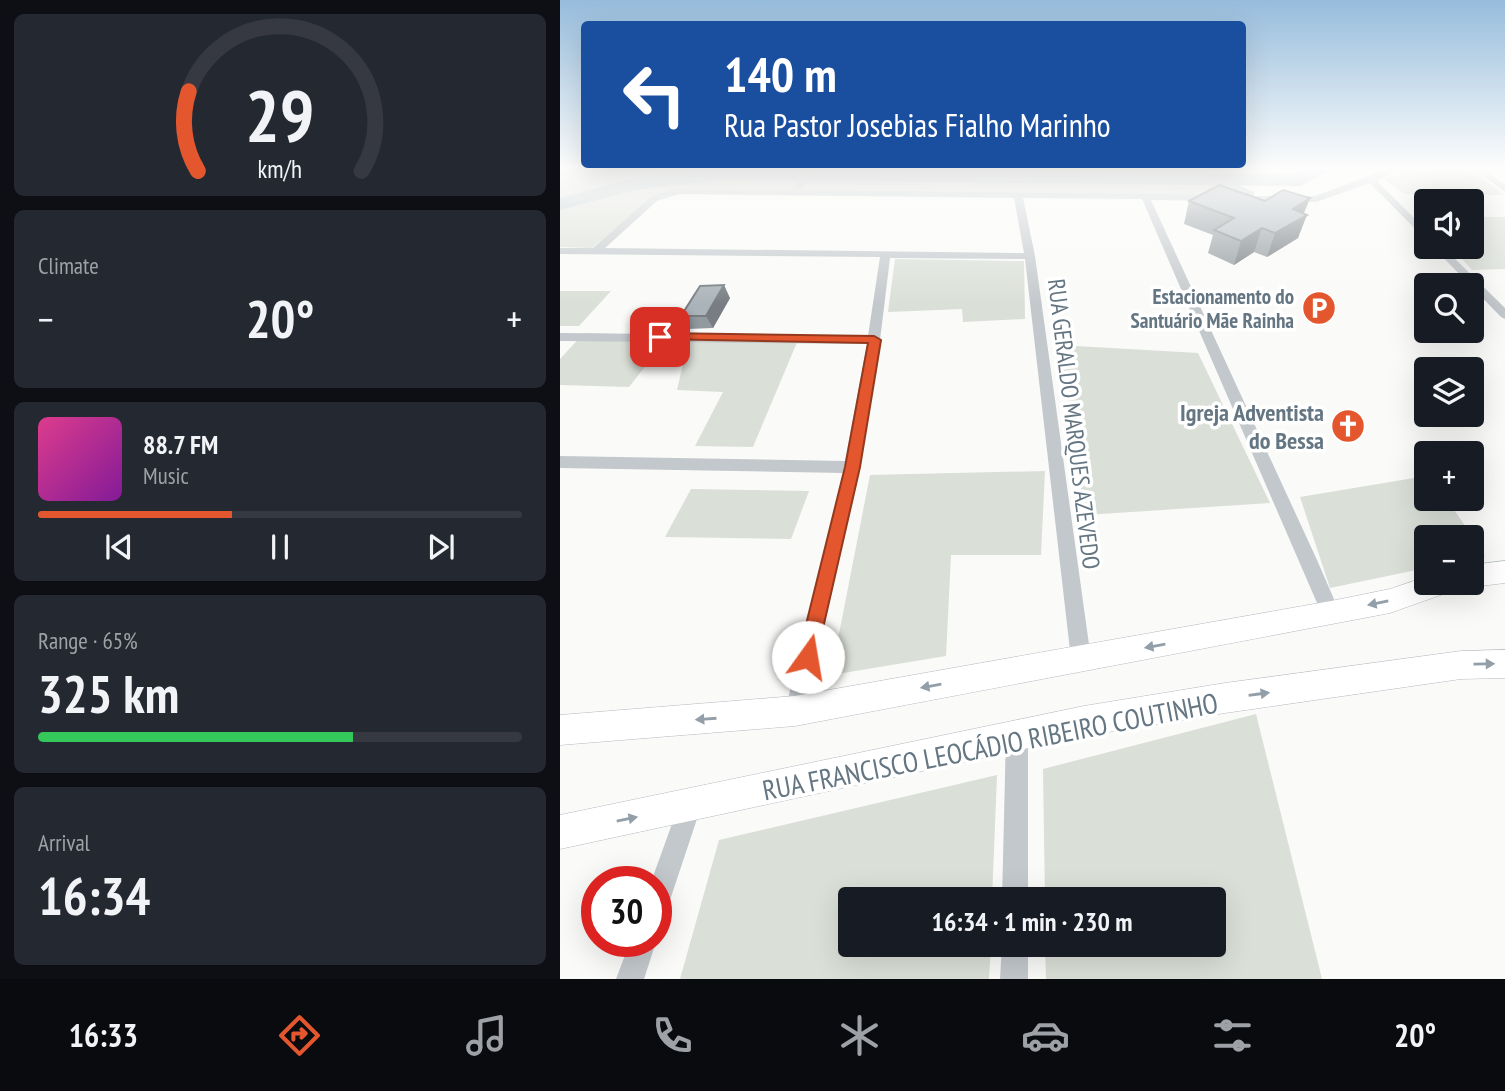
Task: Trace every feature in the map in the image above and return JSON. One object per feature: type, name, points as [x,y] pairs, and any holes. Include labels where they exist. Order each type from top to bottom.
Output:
[{"type":"main road","points":[[1484,575],[1505,572]]},
{"type":"main road","points":[[560,730],[795,711],[1331,613],[1390,601],[1414,593]]},
{"type":"main road","name":"RUA FRANCISCO LEOCÁDIO RIBEIRO COUTINHO","points":[[560,832],[689,807],[1017,734],[1161,707],[1461,665],[1505,664]]},
{"type":"street","points":[[596,251],[639,214]]},
{"type":"street","name":"RUA GERALDO MARQUES AZEVEDO","points":[[1022,214],[1030,256],[1081,659]]},
{"type":"street","points":[[1153,214],[1231,391],[1290,513],[1331,613]]},
{"type":"street","points":[[560,251],[1030,256]]},
{"type":"street","points":[[795,711],[852,467],[874,340],[885,255]]},
{"type":"street","points":[[1450,259],[1505,315]]},
{"type":"street","points":[[560,337],[874,340]]},
{"type":"street","points":[[560,462],[852,467]]},
{"type":"street","points":[[1015,887],[1017,734]]},
{"type":"street","points":[[669,866],[689,807]]},
{"type":"street","points":[[630,979],[638,957]]},
{"type":"street","points":[[1014,979],[1015,957]]},
{"type":"shaded area","points":[[560,214],[633,214],[592,248],[560,247]]},
{"type":"shaded area","points":[[1484,217],[1505,217],[1505,269],[1472,270],[1462,259],[1484,259]]},
{"type":"shaded area","points":[[895,259],[1024,261],[1025,319],[963,322],[962,309],[888,312]]},
{"type":"shaded area","points":[[560,291],[611,291],[579,326],[560,326]]},
{"type":"shaded area","points":[[584,333],[669,336],[629,387],[560,385],[560,359]]},
{"type":"shaded area","points":[[798,340],[753,447],[695,446],[723,392],[677,390],[688,342]]},
{"type":"shaded area","points":[[1059,345],[1198,353],[1270,503],[1085,515]]},
{"type":"shaded area","points":[[1045,471],[1041,555],[951,555],[946,656],[831,675],[870,475]]},
{"type":"shaded area","points":[[1414,478],[1414,511],[1455,511],[1464,525],[1414,525],[1414,570],[1330,588],[1300,497]]},
{"type":"shaded area","points":[[691,489],[809,491],[791,539],[665,537]]},
{"type":"shaded area","points":[[1256,714],[1322,979],[1046,979],[1045,957],[1226,957],[1226,887],[1045,887],[1043,769]]},
{"type":"shaded area","points":[[997,775],[992,887],[838,887],[838,957],[990,957],[989,979],[680,979],[719,840]]},
{"type":"building","points":[[1223,214],[1307,215],[1275,233],[1262,228],[1241,241],[1214,230],[1234,218]]},
{"type":"building","points":[[724,285],[706,316],[681,316],[700,286]]},
{"type":"place","name":"Estacionamento do Santuário Mãe Rainha","points":[[1319,308]]},
{"type":"place","name":"Igreja Adventista do Bessa","points":[[1348,426]]},
{"type":"route","points":[[660,337],[874,340],[852,467],[808,657]]}]
